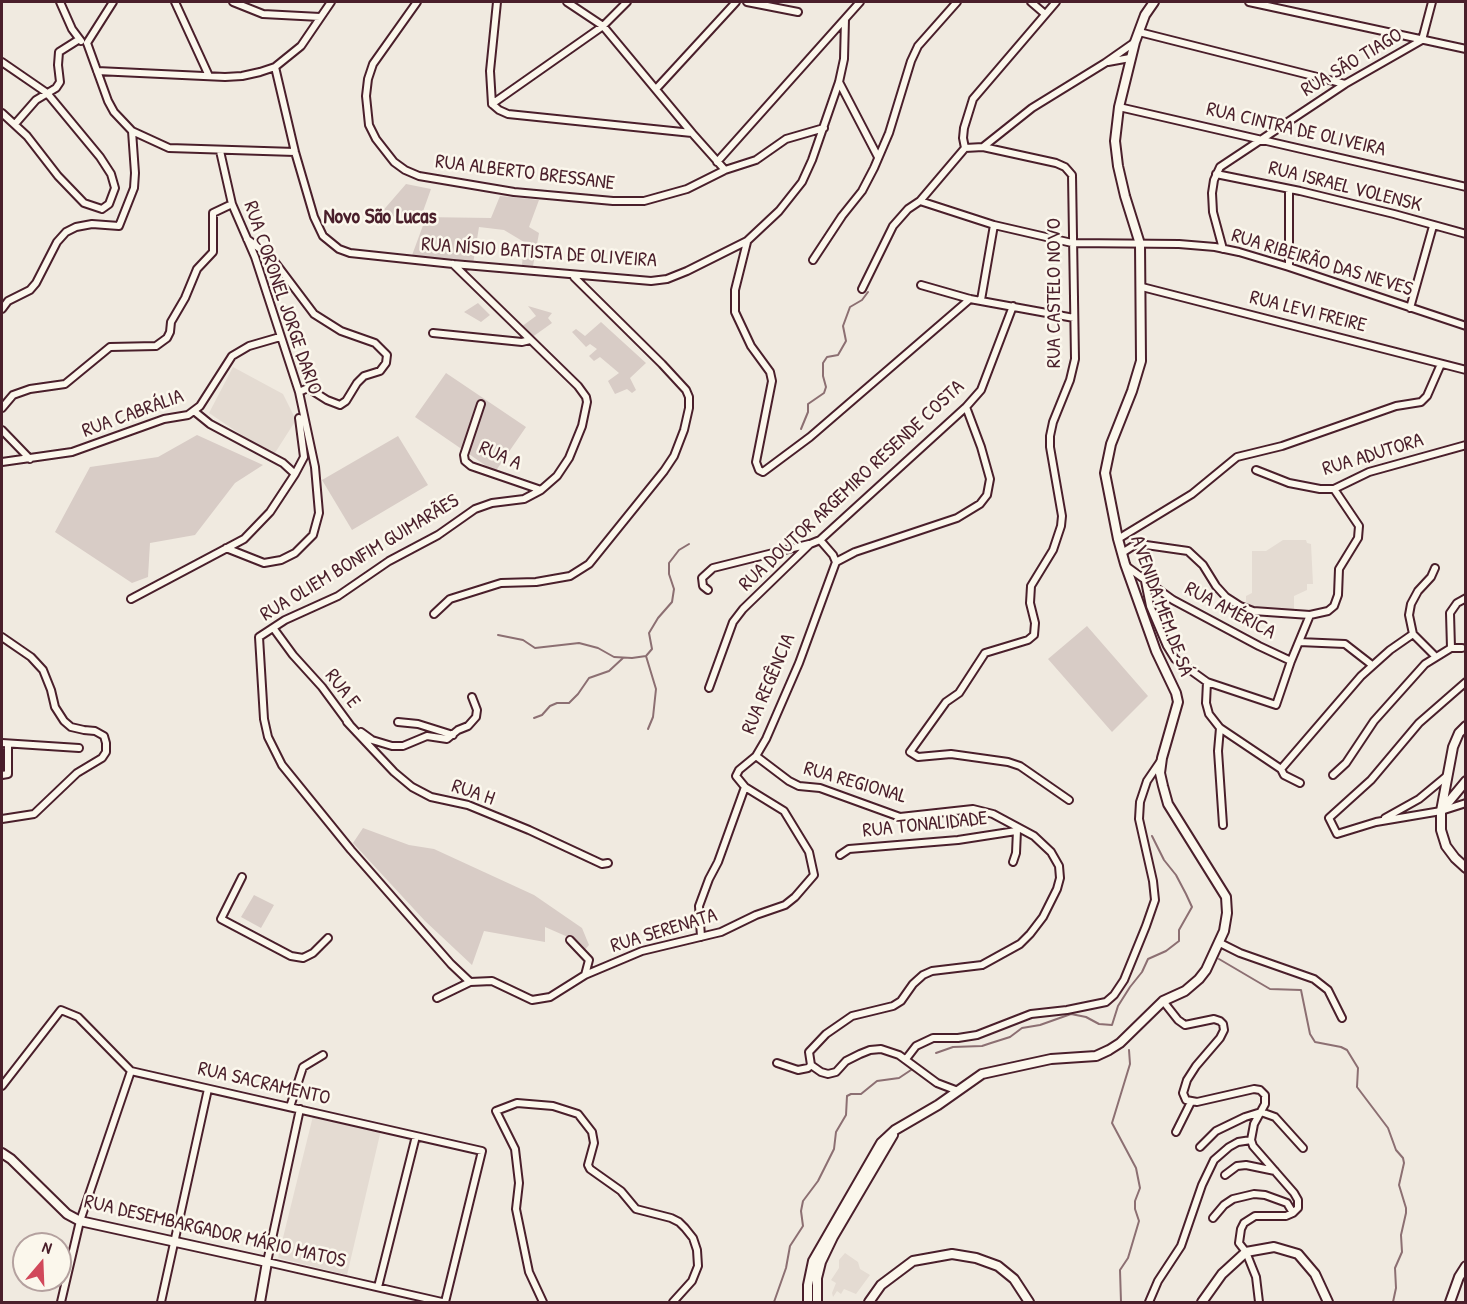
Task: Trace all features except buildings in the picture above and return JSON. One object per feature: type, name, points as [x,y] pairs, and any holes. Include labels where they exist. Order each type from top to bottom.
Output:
[{"type":"street","points":[[60,2],[78,40],[87,43]]},
{"type":"street","points":[[87,43],[113,2]]},
{"type":"street","points":[[175,2],[209,76]]},
{"type":"street","points":[[233,2],[263,14],[320,17]]},
{"type":"street","points":[[97,71],[242,76],[274,67],[301,46],[331,2]]},
{"type":"street","name":"RUA ALBERTO BRESSANE","points":[[417,2],[373,64],[366,96],[369,125],[376,139],[394,162],[419,176],[514,192],[613,201],[644,201],[687,189],[725,170],[756,160],[786,139],[824,128]]},
{"type":"street","points":[[492,104],[490,70],[496,2]]},
{"type":"street","points":[[567,2],[603,26],[725,170]]},
{"type":"street","points":[[492,104],[603,26],[627,2]]},
{"type":"street","points":[[656,88],[736,2]]},
{"type":"street","points":[[747,2],[798,12]]},
{"type":"street","points":[[717,162],[860,2]]},
{"type":"street","points":[[813,260],[842,216],[862,191],[889,133],[914,54],[928,33],[957,2]]},
{"type":"street","points":[[1031,2],[1045,14]]},
{"type":"street","points":[[965,148],[964,128],[973,99],[982,85],[1056,2]]},
{"type":"street","name":"AVENIDA MEM DE SÁ","points":[[906,1059],[916,1046],[933,1038],[976,1035],[1030,1014],[1068,1010],[1106,1002],[1124,980],[1155,900],[1139,819],[1140,802],[1147,782],[1162,758],[1178,702],[1156,651],[1126,566],[1118,539],[1105,473],[1110,444],[1141,361],[1140,244],[1118,166],[1116,141],[1119,107],[1130,58],[1145,15],[1154,2]]},
{"type":"street","points":[[1249,2],[1466,50]]},
{"type":"street","points":[[1422,40],[1432,2]]},
{"type":"street","name":"RUA NÍSIO BATISTA DE OLIVEIRA","points":[[274,67],[314,218],[323,236],[330,243],[350,253],[574,276],[651,281],[667,279],[694,268],[747,241],[779,211],[802,182],[824,128],[839,82],[844,59],[845,19]]},
{"type":"street","points":[[1139,32],[1345,84]]},
{"type":"street","points":[[15,124],[36,100],[56,88],[60,82],[59,52],[78,40]]},
{"type":"street","name":"RUA SÃO TIAGO","points":[[1216,174],[1224,164],[1345,84],[1422,40]]},
{"type":"street","points":[[862,289],[893,226],[908,209],[920,201],[965,148],[983,147],[1032,108],[1135,42]]},
{"type":"street","points":[[87,43],[114,112],[132,131],[169,148],[295,152]]},
{"type":"street","points":[[1105,63],[1130,58]]},
{"type":"street","points":[[2,62],[47,93],[100,157],[111,174],[115,188],[109,204],[102,209]]},
{"type":"street","points":[[839,82],[878,157]]},
{"type":"street","points":[[492,104],[508,114],[692,133]]},
{"type":"street","name":"RUA CINTRA DE OLIVEIRA","points":[[1119,107],[1466,187]]},
{"type":"street","points":[[2,113],[15,124],[58,176],[84,203],[102,209]]},
{"type":"street","points":[[2,309],[8,301],[30,290],[36,283],[57,242],[66,232],[76,227],[104,224],[119,226],[134,188],[132,131]]},
{"type":"street","name":"RUA CASTELO NOVO","points":[[983,147],[1056,164],[1069,170],[1071,175],[1074,368],[1053,422],[1050,436],[1062,516],[1061,526],[1053,550],[1031,586],[1030,603],[1035,631],[1032,637],[985,653],[959,693],[946,702],[910,752],[918,757],[951,754],[1008,762],[1038,777],[1069,800]]},
{"type":"street","name":"RUA CORONEL JORGE DARIO","points":[[220,151],[232,204],[255,257],[299,392],[315,467],[320,513],[313,535],[303,546],[281,560],[264,562],[226,548]]},
{"type":"street","points":[[1216,174],[1212,193],[1213,212],[1223,249]]},
{"type":"street","name":"RUA ISRAEL VOLENSK","points":[[1216,174],[1394,214],[1466,234]]},
{"type":"street","points":[[1289,189],[1289,267]]},
{"type":"street","name":"RUA RIBEIRÃO DAS NEVES","points":[[920,201],[994,225],[1072,243],[1179,244],[1223,249],[1289,267],[1466,326]]},
{"type":"street","points":[[2,408],[13,395],[30,389],[65,384],[110,347],[156,346],[167,338],[171,322],[185,298],[197,269],[212,254],[213,213],[232,204]]},
{"type":"street","points":[[102,209],[104,224]]},
{"type":"street","points":[[981,300],[994,225]]},
{"type":"street","points":[[1410,308],[1433,226]]},
{"type":"street","points":[[245,238],[271,257],[314,314],[341,331],[375,343],[387,355],[386,363],[380,371],[364,376],[346,401],[340,405],[308,388],[299,392]]},
{"type":"street","points":[[747,241],[735,290],[735,312],[752,346],[770,372],[772,381],[756,462],[762,472],[810,437],[970,299]]},
{"type":"street","points":[[453,264],[530,340]]},
{"type":"street","points":[[434,614],[450,599],[501,583],[536,582],[570,576],[589,564],[674,456],[689,408],[689,397],[686,390],[574,276]]},
{"type":"street","points":[[921,285],[970,299],[1074,318]]},
{"type":"street","name":"RUA LEVI FREIRE","points":[[1142,286],[1466,370]]},
{"type":"street","name":"RUA DOUTOR ARGEMIRO RESENDE COSTA","points":[[709,688],[733,622],[743,609],[810,544],[820,540],[966,407],[985,383],[1013,306]]},
{"type":"street","points":[[433,333],[522,342],[530,340]]},
{"type":"street","name":"RUA CABRÁLIA","points":[[2,462],[72,452],[164,419],[189,415],[200,406],[232,356],[249,346],[280,338]]},
{"type":"street","name":"RUA OLIEM BONFIM GUIMARÃES","points":[[470,982],[451,964],[351,850],[282,765],[268,737],[264,719],[259,637],[285,620],[338,596],[389,561],[438,535],[475,509],[492,503],[524,499],[541,490],[557,476],[569,458],[582,426],[586,402],[578,386],[530,340]]},
{"type":"street","points":[[1118,539],[1192,494],[1237,457],[1282,446],[1396,406],[1421,402],[1427,396],[1441,364]]},
{"type":"street","name":"RUA A","points":[[481,404],[464,455],[465,461],[471,466],[541,490]]},
{"type":"street","points":[[820,540],[836,562],[855,552],[957,518],[980,504],[987,495],[990,479],[966,407]]},
{"type":"street","points":[[194,411],[210,424],[283,463],[295,474]]},
{"type":"street","points":[[131,599],[244,539],[270,512],[304,457],[299,418]]},
{"type":"street","points":[[2,430],[30,459]]},
{"type":"street","name":"RUA ADUTORA","points":[[1256,470],[1289,483],[1320,489],[1334,489],[1369,472],[1466,445]]},
{"type":"street","points":[[1122,553],[1133,546],[1146,545],[1188,551],[1195,556],[1226,597],[1253,611],[1310,615],[1328,611],[1334,606],[1338,595],[1339,569],[1358,538],[1359,531],[1354,517],[1334,489]]},
{"type":"street","points":[[708,590],[703,586],[702,578],[713,568],[810,544]]},
{"type":"street","name":"RUA REGÊNCIA","points":[[745,787],[735,776],[756,756],[792,679],[836,562]]},
{"type":"street","name":"RUA AMÉRICA","points":[[1126,566],[1173,600],[1291,661]]},
{"type":"street","points":[[1435,568],[1411,604],[1410,615],[1413,634],[1436,657]]},
{"type":"street","points":[[1145,581],[1150,606],[1175,659],[1207,682],[1276,705],[1310,615]]},
{"type":"street","points":[[1452,648],[1450,614],[1456,603],[1466,598]]},
{"type":"street","name":"RUA E","points":[[274,629],[293,655],[322,687],[347,723],[372,740],[392,746],[403,746],[427,736],[447,739],[453,735]]},
{"type":"street","points":[[1281,769],[1372,665],[1413,634]]},
{"type":"street","points":[[2,637],[31,657],[43,670],[55,707],[64,721],[71,726],[94,731],[104,736],[106,743],[106,752],[102,758],[76,772],[34,814],[2,819]]},
{"type":"street","points":[[1299,642],[1345,644],[1372,665]]},
{"type":"street","points":[[1333,775],[1346,763],[1374,721],[1425,664],[1452,648],[1462,648]]},
{"type":"street","points":[[1207,682],[1206,703],[1209,714],[1220,728],[1281,769],[1284,775],[1299,783]]},
{"type":"street","points":[[1448,775],[1419,799],[1399,812],[1376,822],[1337,834],[1329,818],[1371,780],[1419,723],[1466,682]]},
{"type":"street","points":[[398,722],[418,724],[453,735],[468,726],[476,717],[477,710],[472,697]]},
{"type":"street","name":"RUA H","points":[[347,723],[394,772],[412,787],[431,797],[468,805],[602,864],[608,863]]},
{"type":"street","points":[[1466,726],[1453,747],[1441,811],[1441,830],[1446,846],[1466,868]]},
{"type":"street","points":[[1220,728],[1218,751],[1222,825]]},
{"type":"street","points":[[2,775],[8,774],[5,743],[79,748]]},
{"type":"street","name":"RUA REGIONAL","points":[[756,756],[799,786],[820,788],[900,817],[973,808],[993,814],[1018,830],[1034,836],[1051,852],[1059,866],[1060,878],[1057,889],[1043,916],[1030,934],[1012,950],[982,965],[932,971],[923,975],[913,984],[901,1001],[893,1006],[852,1016],[825,1034],[809,1052],[811,1065]]},
{"type":"street","points":[[808,1302],[808,1279],[813,1261],[884,1144],[897,1129],[938,1106],[982,1074],[1051,1059],[1096,1056],[1120,1043],[1163,1001],[1193,986],[1206,970],[1220,943],[1227,913],[1226,897],[1168,804],[1160,773],[1162,758]]},
{"type":"street","points":[[1441,811],[1466,781]]},
{"type":"street","points":[[701,937],[699,906],[718,862],[745,787]]},
{"type":"street","name":"RUA SERENATA","points":[[470,982],[492,981],[526,998],[538,1000],[550,997],[585,975],[642,951],[721,932],[756,915],[785,905],[814,875],[809,852],[784,811],[745,787]]},
{"type":"street","points":[[1376,822],[1441,811],[1466,803]]},
{"type":"street","points":[[1013,862],[1018,830]]},
{"type":"street","name":"RUA TONALIDADE","points":[[840,855],[849,849],[958,840],[1018,830]]},
{"type":"street","points":[[242,877],[221,919],[291,956],[303,958],[313,953],[328,938]]},
{"type":"street","points":[[570,940],[589,960],[585,975]]},
{"type":"street","points":[[1220,943],[1240,953],[1314,979],[1328,990],[1342,1018]]},
{"type":"street","points":[[437,998],[470,982]]},
{"type":"street","points":[[1163,1001],[1185,1025],[1214,1020],[1220,1020],[1223,1024],[1224,1030],[1220,1038],[1187,1080],[1183,1093],[1186,1100],[1191,1102],[1254,1089],[1260,1090],[1265,1095],[1265,1104],[1251,1132],[1251,1140],[1253,1146],[1294,1193],[1298,1200],[1298,1208],[1286,1216],[1255,1216],[1244,1222],[1239,1235],[1239,1243],[1246,1252],[1256,1277],[1259,1302]]},
{"type":"street","points":[[2,1086],[61,1010],[78,1017],[131,1071],[80,1221],[61,1302]]},
{"type":"street","points":[[777,1063],[798,1070],[811,1065],[821,1072],[836,1072],[846,1061],[870,1050],[880,1049],[906,1059],[937,1083],[958,1090]]},
{"type":"street","points":[[290,1107],[303,1067],[323,1055]]},
{"type":"street","name":"RUA SACRAMENTO","points":[[131,1071],[482,1151],[443,1302]]},
{"type":"street","points":[[161,1302],[208,1089]]},
{"type":"street","points":[[1176,1132],[1191,1102]]},
{"type":"street","points":[[543,1302],[529,1272],[516,1209],[519,1183],[515,1149],[496,1111],[518,1103],[537,1103],[578,1114],[592,1132],[594,1143],[588,1165],[590,1169],[621,1191],[636,1209],[671,1218],[685,1228],[693,1239],[698,1266],[692,1281],[674,1302]]},
{"type":"street","points":[[260,1302],[300,1109]]},
{"type":"street","points":[[1200,1147],[1216,1131],[1261,1112],[1275,1117],[1303,1148]]},
{"type":"street","points":[[378,1287],[416,1136]]},
{"type":"street","points":[[1149,1302],[1158,1281],[1181,1246],[1214,1160],[1238,1142],[1251,1140]]},
{"type":"street","points":[[818,1302],[817,1278],[821,1262],[884,1144]]},
{"type":"street","name":"RUA DESEMBARGADOR MÁRIO MATOS","points":[[2,1153],[67,1214],[80,1221],[443,1302]]},
{"type":"street","points":[[1225,1174],[1237,1166],[1246,1165],[1275,1171]]},
{"type":"street","points":[[1213,1218],[1224,1205],[1233,1199],[1254,1194],[1265,1195],[1287,1203],[1293,1213]]},
{"type":"street","points":[[1202,1302],[1222,1274],[1246,1252],[1274,1247],[1298,1254],[1315,1274],[1328,1302]]},
{"type":"street","points":[[869,1302],[881,1285],[913,1262],[926,1257],[952,1254],[976,1258],[998,1266],[1014,1279],[1029,1302]]},
{"type":"street","points":[[1450,1302],[1459,1277],[1466,1266]]},
{"type":"shaded area","points":[[406,184],[431,189],[421,217],[491,218],[500,196],[539,200],[529,227],[539,233],[533,266],[522,265],[524,242],[504,230],[479,227],[473,264],[411,258],[425,220],[422,222],[380,214]]},
{"type":"shaded area","points":[[478,303],[490,315],[481,322],[464,312]]},
{"type":"shaded area","points":[[528,306],[552,313],[548,318],[552,323],[531,338],[521,327],[536,316]]},
{"type":"shaded area","points":[[601,322],[646,363],[630,378],[636,390],[632,393],[627,389],[615,394],[608,381],[619,373],[600,357],[594,361],[589,356],[597,349],[590,344],[586,347],[572,332],[576,329],[585,336]]},
{"type":"shaded area","points":[[233,367],[283,394],[296,420],[273,456],[209,413]]},
{"type":"shaded area","points":[[446,373],[526,427],[495,472],[415,417]]},
{"type":"shaded area","points":[[197,435],[263,465],[235,483],[195,535],[150,543],[148,577],[132,583],[55,532],[90,467],[158,457]]},
{"type":"shaded area","points":[[398,436],[428,485],[352,530],[322,480]]},
{"type":"shaded area","points":[[1283,540],[1306,540],[1311,544],[1313,584],[1307,584],[1307,590],[1294,596],[1294,612],[1274,611],[1270,607],[1246,607],[1246,596],[1252,593],[1252,551],[1266,551]]},
{"type":"shaded area","points":[[1087,626],[1148,696],[1112,732],[1048,659]]},
{"type":"shaded area","points":[[363,828],[409,845],[434,849],[534,895],[582,928],[589,945],[583,952],[567,942],[568,937],[545,927],[545,942],[484,931],[472,965],[425,921],[353,843]]},
{"type":"shaded area","points":[[254,895],[274,905],[261,928],[241,917]]},
{"type":"shaded area","points":[[313,1116],[381,1130],[347,1275],[278,1258]]},
{"type":"shaded area","points":[[845,1253],[858,1262],[860,1269],[870,1275],[856,1294],[844,1289],[841,1294],[837,1291],[833,1297],[832,1293],[836,1283],[831,1280],[839,1268],[839,1260]]},
{"type":"waterway","points":[[801,429],[808,412],[808,404],[824,393],[826,387],[823,363],[827,357],[838,355],[846,341],[843,326],[850,307],[862,300],[868,292]]},
{"type":"waterway","points":[[498,635],[523,640],[535,648],[579,643],[598,648],[614,657],[646,656],[652,649],[649,633],[672,602],[674,589],[669,574],[669,563],[679,550],[689,544]]},
{"type":"waterway","points":[[646,656],[656,689],[653,717],[648,729]]},
{"type":"waterway","points":[[534,718],[542,715],[550,706],[557,703],[569,703],[589,678],[609,671],[623,658]]},
{"type":"waterway","points":[[936,1053],[953,1047],[982,1046],[1010,1037],[1022,1028],[1040,1025],[1071,1014],[1086,1017],[1099,1024],[1112,1025],[1118,1006],[1142,972],[1148,959],[1166,951],[1179,941],[1179,930],[1192,907],[1152,836]]},
{"type":"waterway","points":[[1219,959],[1270,989],[1301,990],[1310,1034],[1315,1042],[1347,1050],[1358,1068],[1357,1087],[1388,1128],[1396,1150],[1404,1163],[1399,1185],[1406,1213],[1401,1235],[1402,1252],[1395,1268],[1396,1288],[1393,1302]]},
{"type":"waterway","points":[[1121,1302],[1120,1270],[1128,1258],[1139,1221],[1135,1209],[1135,1201],[1140,1188],[1136,1168],[1112,1123],[1130,1064],[1129,1050]]},
{"type":"waterway","points":[[774,1302],[786,1268],[790,1246],[803,1226],[801,1211],[803,1201],[818,1181],[834,1149],[836,1132],[846,1115],[847,1096],[861,1094],[877,1081],[899,1078],[911,1070]]},
{"type":"district","name":"Novo São Lucas","points":[[380,217]]}]
